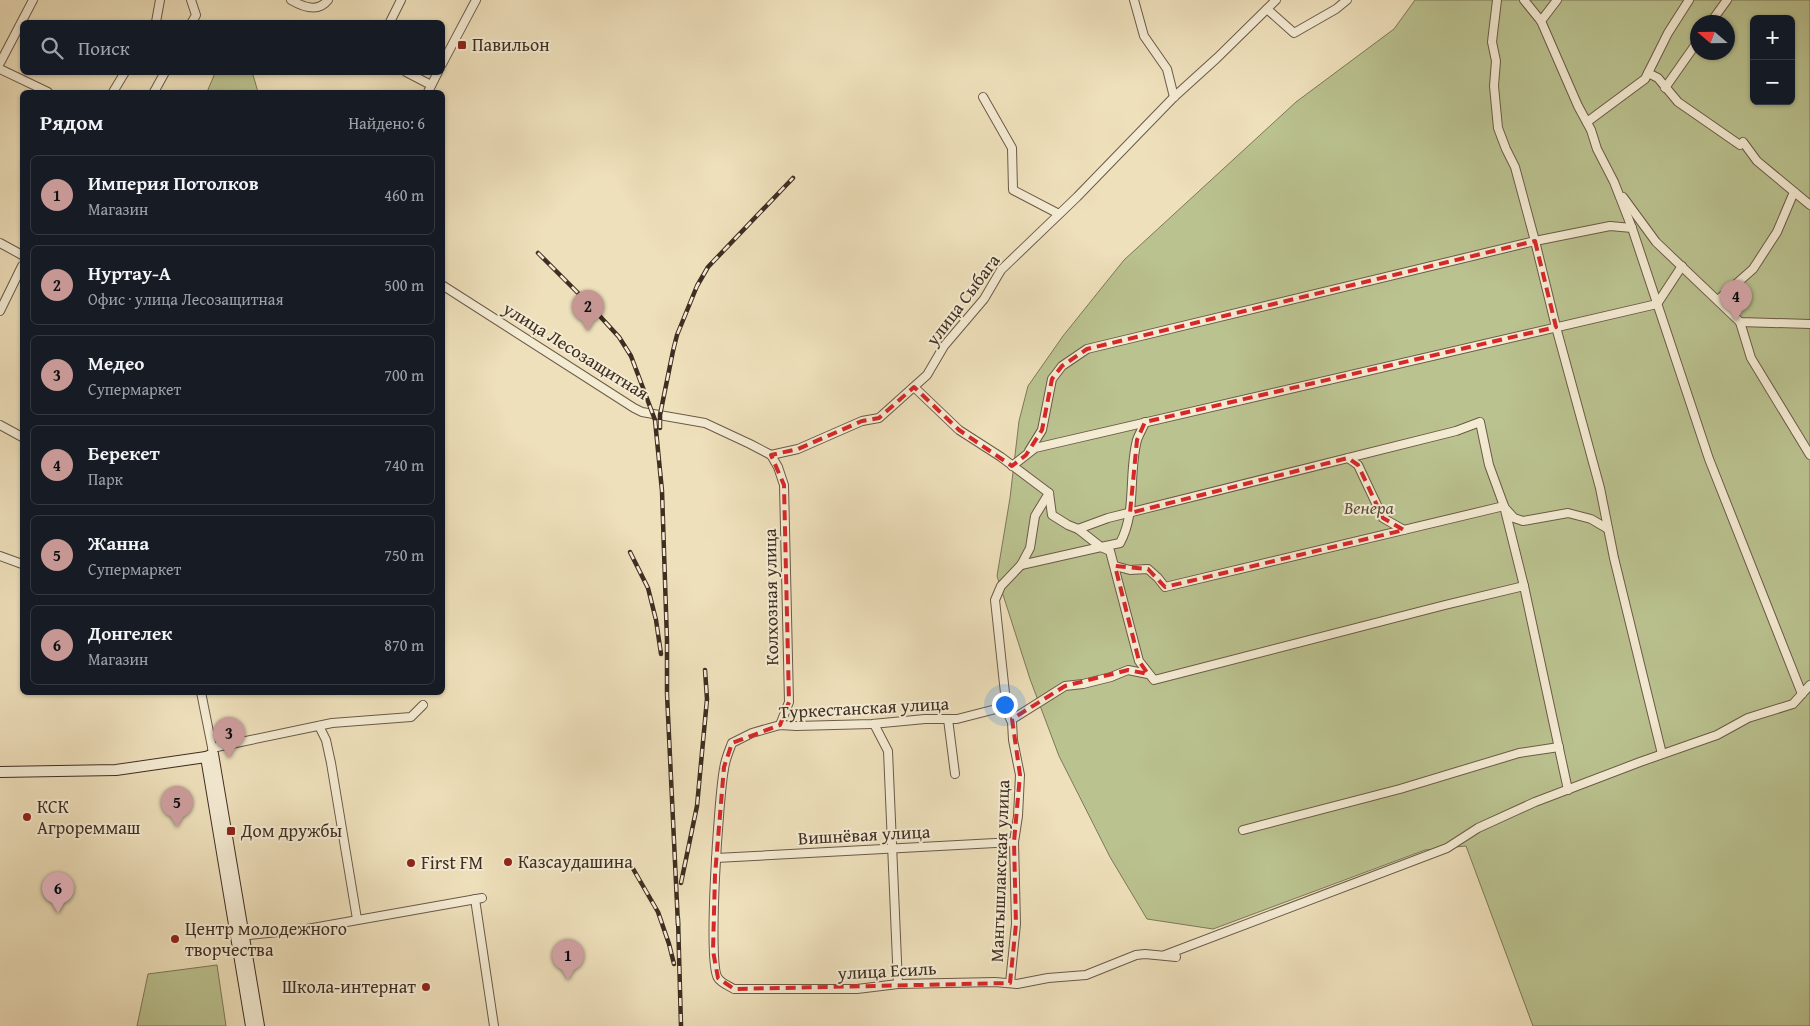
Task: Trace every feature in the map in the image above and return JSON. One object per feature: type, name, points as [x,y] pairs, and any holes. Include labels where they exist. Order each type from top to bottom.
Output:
[{"type":"main road","points":[[0,772],[116,770],[210,753],[251,1026]]},
{"type":"main road","points":[[239,936],[259,1026]]},
{"type":"street","points":[[22,20],[32,0]]},
{"type":"street","points":[[156,20],[160,0]]},
{"type":"street","points":[[191,0],[194,19]]},
{"type":"street","points":[[291,0],[309,8],[325,4],[328,0]]},
{"type":"street","points":[[391,20],[401,0]]},
{"type":"street","points":[[445,58],[476,0]]},
{"type":"street","points":[[1134,0],[1144,36],[1167,69],[1174,97]]},
{"type":"street","name":"улица Сыбага","points":[[771,455],[798,450],[862,421],[879,418],[914,387],[927,374],[944,346],[984,299],[1001,270],[1174,97],[1276,0]]},
{"type":"street","points":[[1267,9],[1294,33],[1336,9],[1347,0]]},
{"type":"street","points":[[1497,0],[1492,42],[1496,62],[1494,86],[1498,128],[1515,167],[1600,488],[1662,754]]},
{"type":"street","points":[[1524,0],[1541,21],[1587,122],[1597,149],[1616,187],[1632,228],[1708,459],[1802,694]]},
{"type":"street","points":[[1541,21],[1557,0]]},
{"type":"street","points":[[1587,122],[1645,79],[1668,33],[1689,0]]},
{"type":"street","points":[[1716,15],[1727,0]]},
{"type":"street","points":[[0,63],[20,24]]},
{"type":"street","points":[[1665,88],[1690,52]]},
{"type":"street","points":[[0,69],[44,90]]},
{"type":"street","points":[[1648,73],[1658,78],[1678,102],[1742,144],[1757,161],[1810,206]]},
{"type":"street","points":[[114,90],[123,75]]},
{"type":"street","points":[[155,90],[163,75]]},
{"type":"street","points":[[410,75],[429,89],[436,75]]},
{"type":"street","points":[[983,97],[1012,148],[1013,190],[1059,214]]},
{"type":"street","points":[[1616,187],[1656,242],[1740,322],[1751,358],[1810,455]]},
{"type":"street","points":[[1718,300],[1753,269],[1777,232],[1794,192]]},
{"type":"street","points":[[1026,454],[1042,430],[1052,379],[1062,366],[1087,349],[1535,241],[1610,226],[1632,228]]},
{"type":"street","points":[[0,244],[20,254]]},
{"type":"street","points":[[1012,466],[1036,448],[1657,304],[1682,266]]},
{"type":"street","points":[[0,311],[20,270]]},
{"type":"street","name":"улица Лесозащитная","points":[[445,287],[634,408],[642,412],[705,423],[771,455]]},
{"type":"street","points":[[1740,322],[1810,324]]},
{"type":"street","points":[[914,387],[960,430],[1049,493],[1052,515],[1078,529],[1101,547],[1110,551],[1139,662],[1154,680],[1445,604],[1524,586]]},
{"type":"street","points":[[1021,565],[1120,543],[1126,532],[1130,513],[1137,440],[1145,422]]},
{"type":"street","points":[[1078,529],[1130,513],[1456,431],[1480,422],[1489,465],[1504,506],[1524,586],[1568,790]]},
{"type":"street","points":[[0,425],[20,436]]},
{"type":"street","name":"Колхозная улица","points":[[771,455],[778,467],[784,485],[789,702],[780,725]]},
{"type":"street","points":[[1348,458],[1358,465],[1383,518],[1404,530]]},
{"type":"street","points":[[1021,565],[1030,548],[1035,516],[1049,493]]},
{"type":"street","points":[[1504,506],[1514,518],[1523,521],[1568,513],[1591,519],[1608,528]]},
{"type":"street","points":[[1115,566],[1130,570],[1148,569],[1165,587],[1504,506]]},
{"type":"street","points":[[0,556],[20,563]]},
{"type":"street","name":"Мангышлакская улица","points":[[1010,983],[1016,924],[1014,842],[1018,816],[1020,775],[1012,740],[995,600],[1001,586],[1021,565]]},
{"type":"street","points":[[1009,716],[1065,686],[1111,677],[1128,670],[1148,674]]},
{"type":"street","points":[[1163,956],[1447,848],[1478,828],[1535,802],[1717,735],[1748,718],[1793,704],[1810,685]]},
{"type":"street","points":[[201,695],[210,753],[319,726],[372,719],[411,718],[423,705]]},
{"type":"street","name":"Туркестанская улица","points":[[716,858],[724,767],[732,743],[780,725],[874,724],[925,719],[957,719],[996,710],[1009,716]]},
{"type":"street","points":[[948,719],[955,774]]},
{"type":"street","points":[[874,724],[888,751],[898,984]]},
{"type":"street","points":[[319,726],[326,740],[331,763],[357,919]]},
{"type":"street","points":[[1243,830],[1400,789],[1520,753],[1559,747]]},
{"type":"street","name":"Вишнёвая улица","points":[[716,858],[1014,842]]},
{"type":"street","name":"улица Есиль","points":[[716,858],[714,967],[718,978],[734,989],[857,989],[898,984],[995,982],[1017,984],[1086,974],[1136,955],[1176,957]]},
{"type":"street","points":[[239,936],[307,929],[478,899],[494,1026]]},
{"type":"highlighted area","points":[[1535,241],[1556,327],[1145,422],[1137,440],[1130,513],[1348,458],[1358,465],[1383,518],[1404,530],[1165,587],[1148,569],[1115,566],[1139,661],[1148,674],[1128,670],[1065,686],[1012,719],[1020,775],[1014,842],[1016,924],[1010,983],[734,989],[718,978],[713,951],[715,875],[724,767],[732,743],[780,725],[789,702],[784,485],[771,455],[798,449],[862,421],[879,418],[914,387],[959,430],[1012,466],[1026,455],[1042,430],[1052,379],[1062,366],[1087,349]]},
{"type":"green space","name":"Венера","points":[[1415,0],[1810,0],[1810,1026],[1533,1026],[1466,846],[1425,850],[1213,929],[1147,919],[1110,857],[1059,756],[1030,679],[997,576],[1010,498],[1019,421],[1028,386],[1063,336],[1124,260],[1296,102],[1394,29]]},
{"type":"green space","points":[[214,75],[253,75],[257,90],[208,90]]},
{"type":"green space","points":[[217,965],[226,1026],[137,1026],[148,974]]},
{"type":"railway","points":[[660,428],[660,415],[677,335],[697,286],[708,267],[793,178]]},
{"type":"railway","points":[[538,253],[619,337],[631,356],[655,420],[662,491],[667,694],[678,925]]},
{"type":"railway","points":[[630,552],[648,588],[656,620],[661,654]]},
{"type":"railway","points":[[681,883],[697,806],[707,699],[705,670]]},
{"type":"railway","points":[[628,860],[658,912],[674,964]]},
{"type":"railway","points":[[678,918],[681,1026]]},
{"type":"place","name":"Павильон","points":[[462,45]]},
{"type":"place","name":"Берекет","points":[[1736,321]]},
{"type":"place","name":"Нуртау-А","points":[[588,331]]},
{"type":"place","name":"Медео","points":[[229,758]]},
{"type":"place","name":"КСК Агрореммаш","points":[[27,817]]},
{"type":"place","name":"Жанна","points":[[177,827]]},
{"type":"place","name":"Дом дружбы","points":[[231,831]]},
{"type":"place","name":"Казсаудашина","points":[[508,862]]},
{"type":"place","name":"First FM","points":[[411,863]]},
{"type":"place","name":"Донгелек","points":[[58,913]]},
{"type":"place","name":"Центр молодежного творчества","points":[[175,939]]},
{"type":"place","name":"Империя Потолков","points":[[568,980]]},
{"type":"place","name":"Школа-интернат","points":[[426,987]]}]
